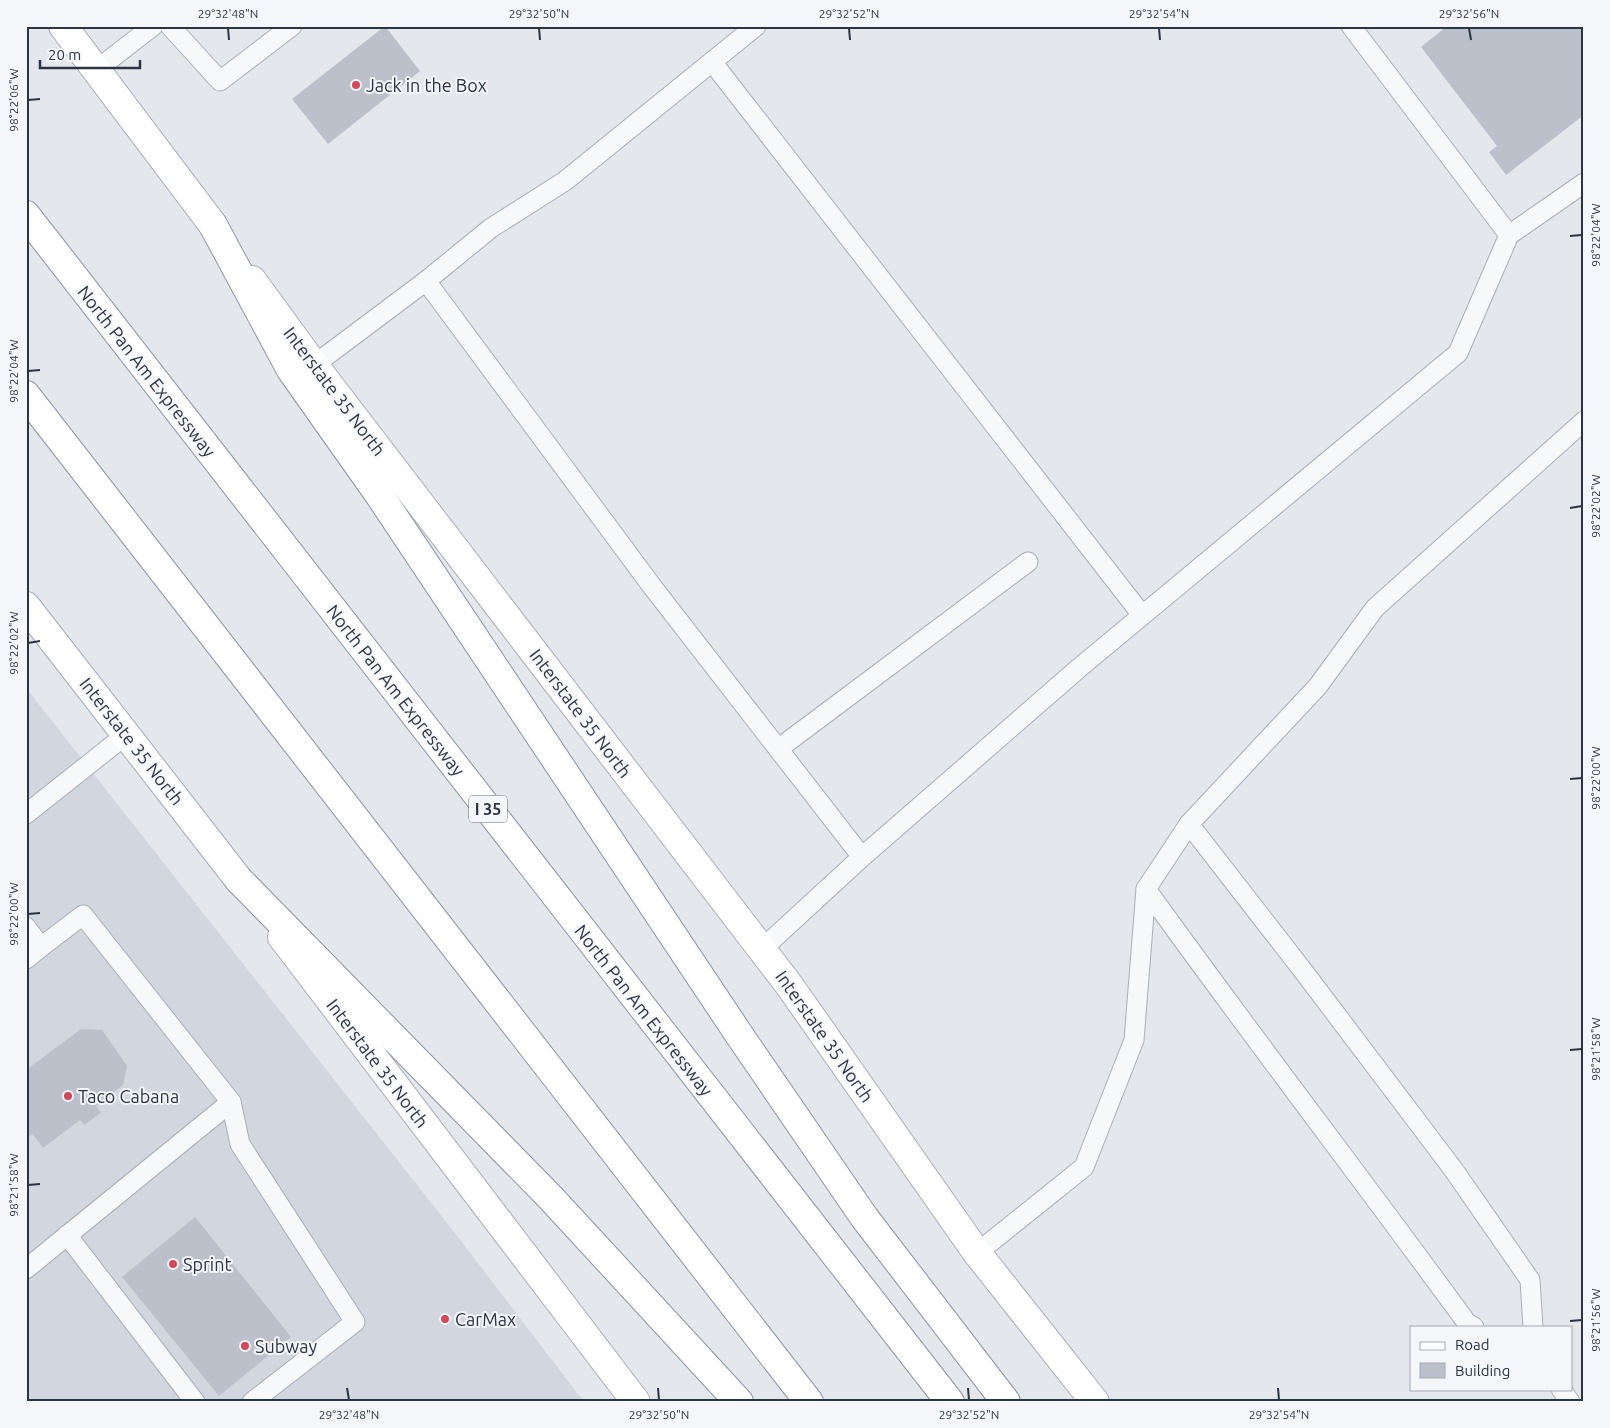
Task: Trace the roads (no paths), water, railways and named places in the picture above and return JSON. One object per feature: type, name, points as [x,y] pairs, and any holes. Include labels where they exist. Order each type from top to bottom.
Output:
[{"type":"main road","name":"Interstate 35 North","points":[[63,26],[213,226],[314,365],[762,949],[977,1252],[1095,1402]]},
{"type":"main road","name":"North Pan Am Expressway","points":[[26,215],[950,1402]]},
{"type":"main road","points":[[213,226],[292,370],[385,504],[740,1036],[864,1217],[1006,1402]]},
{"type":"main road","points":[[26,395],[809,1402]]},
{"type":"main road","name":"Interstate 35 North","points":[[26,606],[239,880],[636,1402]]},
{"type":"main road","points":[[239,880],[550,1197],[739,1402]]},
{"type":"lane","points":[[95,71],[153,26]]},
{"type":"lane","points":[[170,26],[220,81],[292,26]]},
{"type":"lane","points":[[314,365],[426,281],[491,228],[565,181],[713,63],[756,26]]},
{"type":"lane","points":[[1352,26],[1509,235]]},
{"type":"lane","points":[[713,63],[1142,616]]},
{"type":"lane","points":[[762,949],[862,857],[1142,616],[1458,353],[1509,235],[1584,183]]},
{"type":"lane","points":[[426,281],[651,585],[862,857]]},
{"type":"lane","points":[[977,1252],[1084,1167],[1134,1040],[1146,889],[1188,824],[1318,686],[1375,608],[1584,421]]},
{"type":"lane","points":[[778,749],[1028,562]]},
{"type":"lane","points":[[26,814],[127,734]]},
{"type":"lane","points":[[1188,824],[1304,972],[1453,1169],[1530,1280],[1533,1326]]},
{"type":"lane","points":[[1146,889],[1240,1020],[1348,1160],[1467,1323],[1472,1326]]},
{"type":"lane","points":[[26,959],[83,915],[231,1102],[240,1144],[355,1322],[252,1402]]},
{"type":"lane","points":[[26,927],[41,947]]},
{"type":"lane","points":[[26,1268],[231,1102]]},
{"type":"lane","points":[[67,1236],[195,1402]]},
{"type":"lane","points":[[1562,1390],[1570,1402]]},
{"type":"place","name":"Jack in the Box","points":[[356,85]]},
{"type":"place","name":"Taco Cabana","points":[[68,1096]]},
{"type":"place","name":"Sprint","points":[[173,1264]]},
{"type":"place","name":"CarMax","points":[[445,1319]]},
{"type":"place","name":"Subway","points":[[245,1346]]}]
